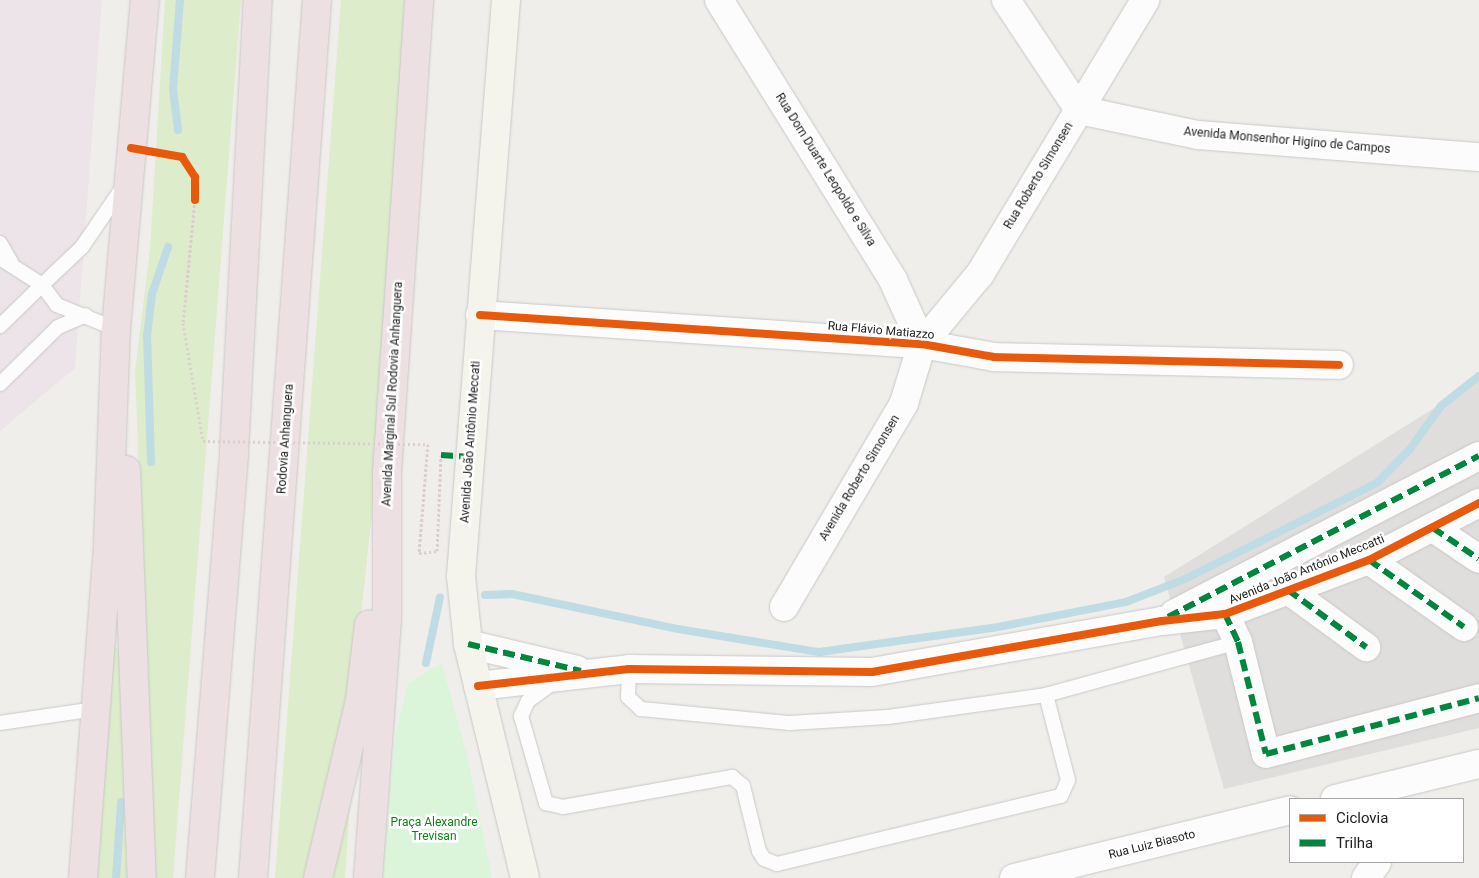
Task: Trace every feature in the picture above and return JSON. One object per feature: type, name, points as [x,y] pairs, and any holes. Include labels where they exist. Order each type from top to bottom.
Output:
[{"type":"highway","points":[[77,875],[95,710],[116,329],[145,0]]},
{"type":"highway","points":[[200,878],[234,452],[258,0]]},
{"type":"highway","name":"Rodovia Anhanguera","points":[[253,878],[317,0]]},
{"type":"highway","name":"Avenida Marginal Sul Rodovia Anhanguera","points":[[368,878],[387,619],[387,472],[418,0]]},
{"type":"highway","points":[[116,329],[131,554],[142,878]]},
{"type":"highway","points":[[318,878],[360,700],[387,472]]},
{"type":"main road","name":"Avenida João Antônio Meccati","points":[[506,0],[461,576],[468,644],[525,878]]},
{"type":"street","name":"Rua Dom Duarte Leopoldo e Silva","points":[[719,0],[893,280],[922,344]]},
{"type":"street","points":[[1006,0],[1079,110]]},
{"type":"street","name":"Rua Roberto Simonsen","points":[[922,344],[980,274],[1145,0]]},
{"type":"street","name":"Avenida Monsenhor Higino de Campos","points":[[1079,110],[1198,135],[1479,157]]},
{"type":"street","name":"Rua Flávio Matiazzo","points":[[480,315],[922,344],[994,357],[1338,365]]},
{"type":"street","name":"Avenida Roberto Simonsen","points":[[784,607],[904,404],[922,344]]},
{"type":"street","name":"Avenida João Antônio Meccatti","points":[[1162,621],[1479,456]]},
{"type":"street","name":"Avenida João Antônio Meccatti","points":[[1162,621],[1224,614],[1369,560],[1479,503]]},
{"type":"street","points":[[1433,528],[1479,559]]},
{"type":"street","points":[[1369,560],[1464,627]]},
{"type":"street","points":[[1288,590],[1366,648]]},
{"type":"street","name":"Avenida João Antônio Meccatti","points":[[1224,614],[1238,642],[1266,754],[1479,698]]},
{"type":"street","points":[[478,686],[629,669],[872,672],[1162,621]]},
{"type":"street","points":[[468,644],[588,673]]},
{"type":"street","points":[[1339,798],[1479,764]]},
{"type":"street","points":[[1417,798],[1432,775]]},
{"type":"street","name":"Rua Luiz Biasoto","points":[[1014,878],[1042,875],[1289,810]]},
{"type":"street","points":[[1366,878],[1376,863]]},
{"type":"lane","points":[[0,326],[100,225],[129,175]]},
{"type":"lane","points":[[0,243],[5,260],[42,285],[57,304],[87,315],[116,329]]},
{"type":"lane","points":[[0,384],[58,327],[87,315]]},
{"type":"lane","points":[[629,669],[628,697],[641,709],[790,723],[888,717],[1046,694],[1238,642]]},
{"type":"lane","points":[[560,676],[528,701],[521,716],[546,803],[563,807],[732,777],[743,786],[758,851],[764,860],[777,864],[1061,796],[1068,780],[1046,694]]},
{"type":"lane","points":[[0,723],[95,710]]},
{"type":"path","points":[[195,200],[182,322],[203,442],[428,444],[419,553],[437,551],[441,455]]},
{"type":"shaded area","points":[[0,0],[102,0],[75,368],[0,431]]},
{"type":"shaded area","points":[[1479,380],[1479,728],[1224,789],[1164,577]]},
{"type":"green space","points":[[165,0],[241,0],[173,878],[155,878],[135,371],[150,249]]},
{"type":"green space","points":[[341,0],[405,0],[374,495],[357,653],[307,878],[275,878]]},
{"type":"green space","points":[[116,647],[124,657],[132,878],[94,878],[110,652]]},
{"type":"green space","name":"Praça Alexandre Trevisan","points":[[442,663],[469,764],[492,878],[381,878],[396,731],[408,683]]},
{"type":"green space","points":[[351,792],[345,878],[332,878]]},
{"type":"waterway","points":[[178,130],[173,89],[180,0]]},
{"type":"waterway","points":[[151,462],[147,336],[152,294],[168,247]]},
{"type":"waterway","points":[[485,595],[512,594],[678,629],[819,652],[993,628],[1126,602],[1185,579],[1377,483],[1410,449],[1441,406],[1479,376]]},
{"type":"waterway","points":[[426,663],[440,597]]},
{"type":"waterway","points":[[116,878],[121,802]]},
{"type":"marked path","points":[[441,455],[471,457]]},
{"type":"marked path","points":[[1168,617],[1479,456]]},
{"type":"marked path","points":[[1433,528],[1479,559]]},
{"type":"marked path","points":[[1369,560],[1464,627]]},
{"type":"marked path","points":[[1288,590],[1366,647]]},
{"type":"marked path","points":[[1225,614],[1238,642],[1266,754],[1479,698]]},
{"type":"marked path","points":[[468,644],[581,671]]},
{"type":"cycle path","points":[[131,148],[182,157],[195,177],[195,200]]},
{"type":"cycle path","points":[[480,315],[922,344],[994,357],[1339,365]]},
{"type":"cycle path","points":[[478,686],[629,669],[872,672],[1162,621],[1225,614],[1369,560],[1479,503]]}]
